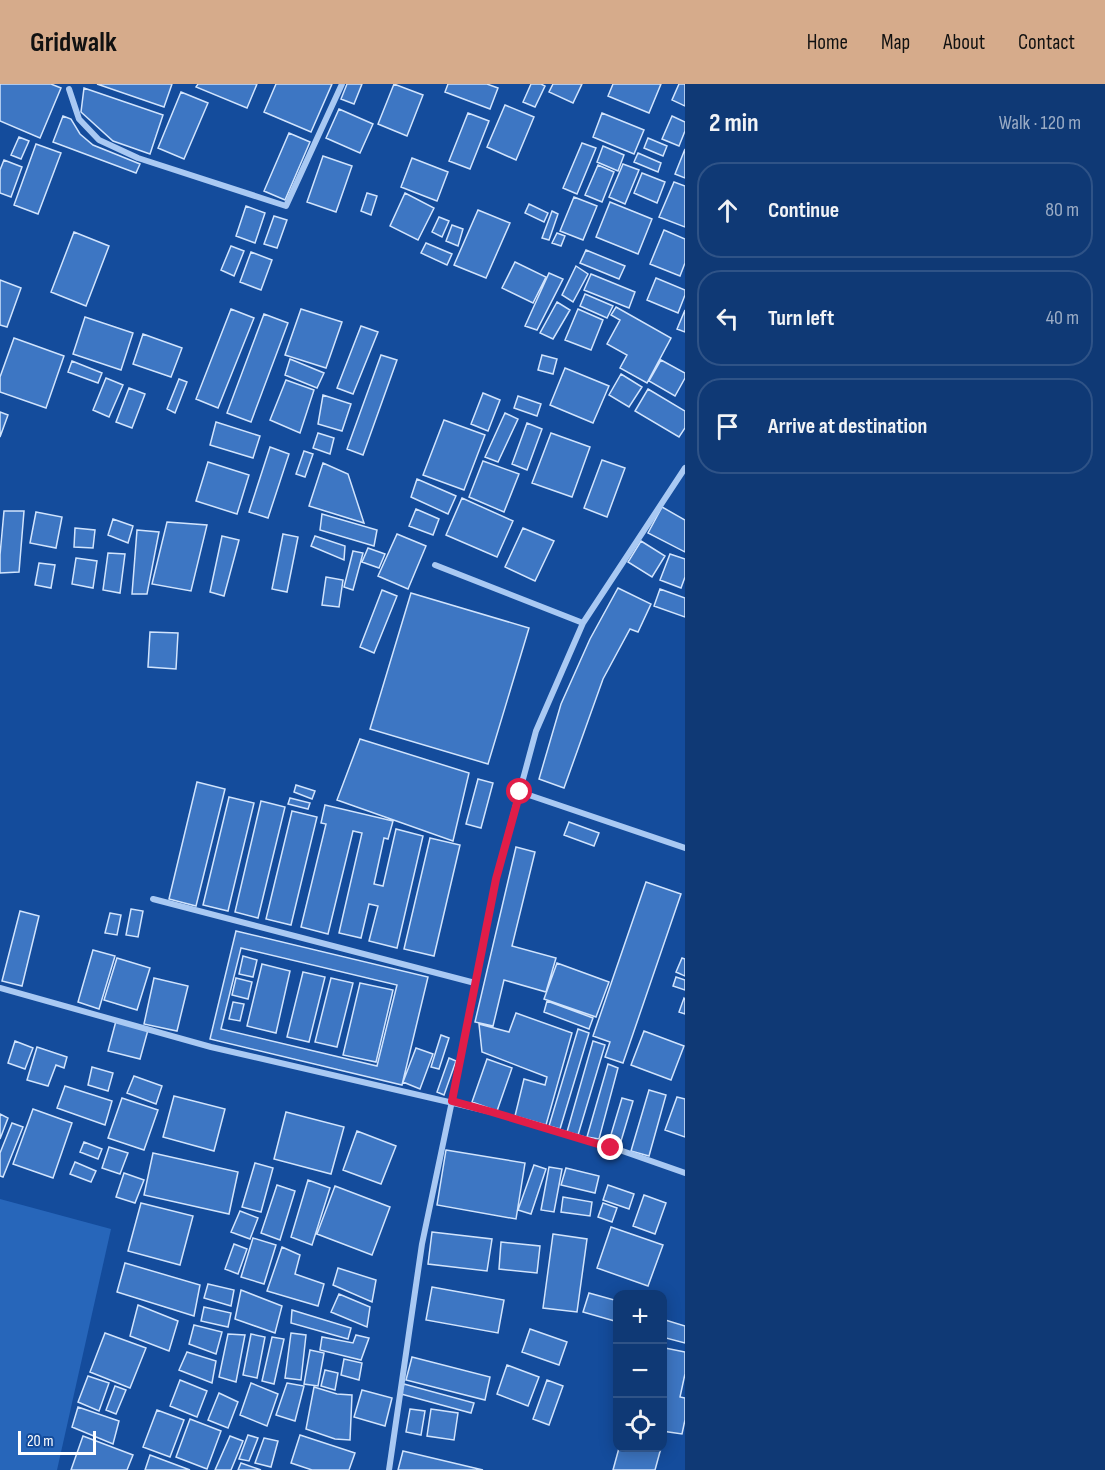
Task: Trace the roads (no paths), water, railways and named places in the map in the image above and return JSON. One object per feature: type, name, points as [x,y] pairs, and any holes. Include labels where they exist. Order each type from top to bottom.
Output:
[{"type":"street","points":[[69,89],[79,118],[99,140],[138,158],[286,206],[342,84]]},
{"type":"street","points":[[389,1470],[422,1244],[496,879],[536,731],[583,623],[685,468]]},
{"type":"street","points":[[435,565],[583,623]]},
{"type":"street","points":[[520,792],[685,848]]},
{"type":"street","points":[[153,899],[475,983]]},
{"type":"street","points":[[0,988],[211,1047],[452,1101],[611,1148],[685,1173]]}]
